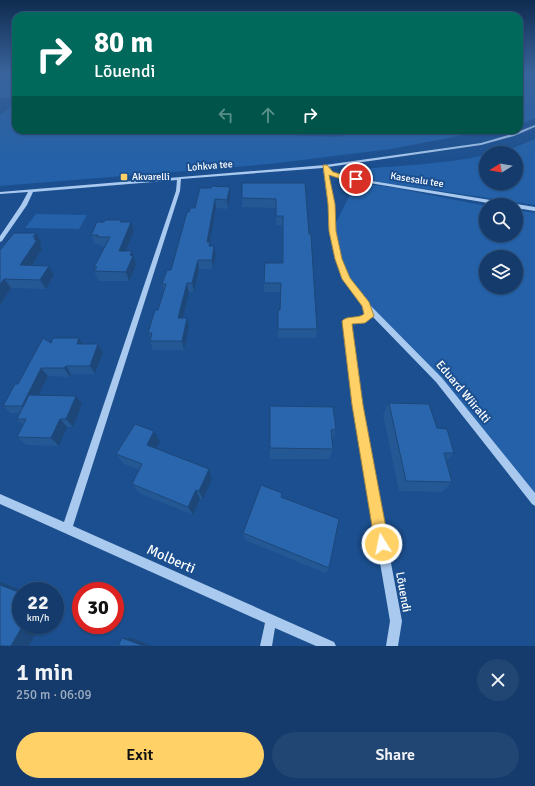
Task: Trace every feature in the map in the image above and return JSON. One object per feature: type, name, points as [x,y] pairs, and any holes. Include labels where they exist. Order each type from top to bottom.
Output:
[{"type":"street","name":"Lohkva tee","points":[[523,131],[535,126]]},
{"type":"street","name":"Lohkva tee","points":[[0,193],[325,166],[481,144],[515,134]]},
{"type":"street","name":"Kasesalu tee","points":[[325,166],[331,173],[340,177],[479,200]]},
{"type":"street","points":[[325,166],[331,204],[332,231],[338,259],[346,279],[366,305]]},
{"type":"street","points":[[67,528],[178,191],[179,178]]},
{"type":"street","points":[[0,240],[31,191]]},
{"type":"street","points":[[523,207],[535,209]]},
{"type":"street","name":"Eduard Wiiralti","points":[[366,305],[439,380],[535,501]]},
{"type":"street","name":"Lõuendi","points":[[366,305],[369,316],[362,320],[347,321],[357,405],[396,621],[392,646]]},
{"type":"street","name":"Molberti","points":[[0,499],[330,646]]},
{"type":"street","points":[[266,646],[271,620]]},
{"type":"shaded area","points":[[523,102],[535,102],[535,118],[523,123]]},
{"type":"shaded area","points":[[12,106],[12,134],[464,134],[391,149],[270,164],[0,186],[0,115]]},
{"type":"shaded area","points":[[535,139],[535,205],[523,203],[523,198],[488,198],[379,182],[358,177],[363,169],[440,162],[479,156],[479,190],[523,190],[523,146],[518,146]]},
{"type":"shaded area","points":[[356,182],[479,205],[479,242],[523,242],[523,211],[535,213],[535,501],[439,380],[366,305],[346,279],[332,231]]},
{"type":"shaded area","points":[[36,214],[87,215],[79,229],[25,228]]},
{"type":"building","points":[[242,183],[305,183],[309,234],[311,234],[317,329],[278,329],[278,310],[280,310],[281,283],[264,283],[265,263],[283,263],[283,216],[276,216],[276,199],[242,198]]},
{"type":"building","points":[[212,186],[230,187],[227,200],[215,199],[207,242],[210,242],[209,246],[214,246],[212,260],[198,260],[192,283],[187,283],[178,318],[187,318],[182,341],[150,341],[152,333],[148,333],[155,310],[158,310],[166,284],[162,284],[167,270],[171,270],[187,212],[189,212],[190,208],[195,208],[200,188],[211,188]]},
{"type":"building","points":[[105,220],[121,220],[120,222],[131,222],[119,251],[132,251],[130,255],[133,256],[126,272],[94,271],[97,267],[94,267],[110,237],[97,237],[98,235],[91,235],[97,222],[104,222]]},
{"type":"building","points":[[14,233],[36,233],[33,237],[36,237],[34,240],[37,240],[20,265],[49,266],[40,280],[4,279],[0,285],[0,250]]},
{"type":"building","points":[[43,338],[51,343],[53,338],[79,338],[77,344],[98,344],[90,366],[41,368],[22,406],[3,406],[15,384],[18,384]]},
{"type":"building","points":[[29,395],[76,396],[66,419],[60,419],[51,438],[17,437],[26,419],[17,419]]},
{"type":"building","points":[[389,403],[429,404],[437,428],[447,429],[454,453],[444,453],[452,482],[406,481]]},
{"type":"building","points":[[270,406],[333,407],[336,429],[331,430],[333,449],[270,448]]},
{"type":"building","points":[[135,424],[154,431],[147,445],[209,469],[199,491],[196,490],[188,507],[132,484],[142,464],[116,454]]},
{"type":"building","points":[[261,485],[282,493],[281,497],[339,519],[329,568],[243,533]]},
{"type":"building","points":[[0,585],[12,590],[12,634],[18,634],[11,646],[0,646]]},
{"type":"building","points":[[122,638],[144,646],[118,646]]},
{"type":"place","name":"Akvarelli","points":[[124,177]]},
{"type":"route","points":[[356,179],[340,177],[331,173],[325,166],[331,204],[332,231],[338,259],[346,279],[366,305],[369,316],[362,320],[347,321],[357,405],[382,544]]}]
